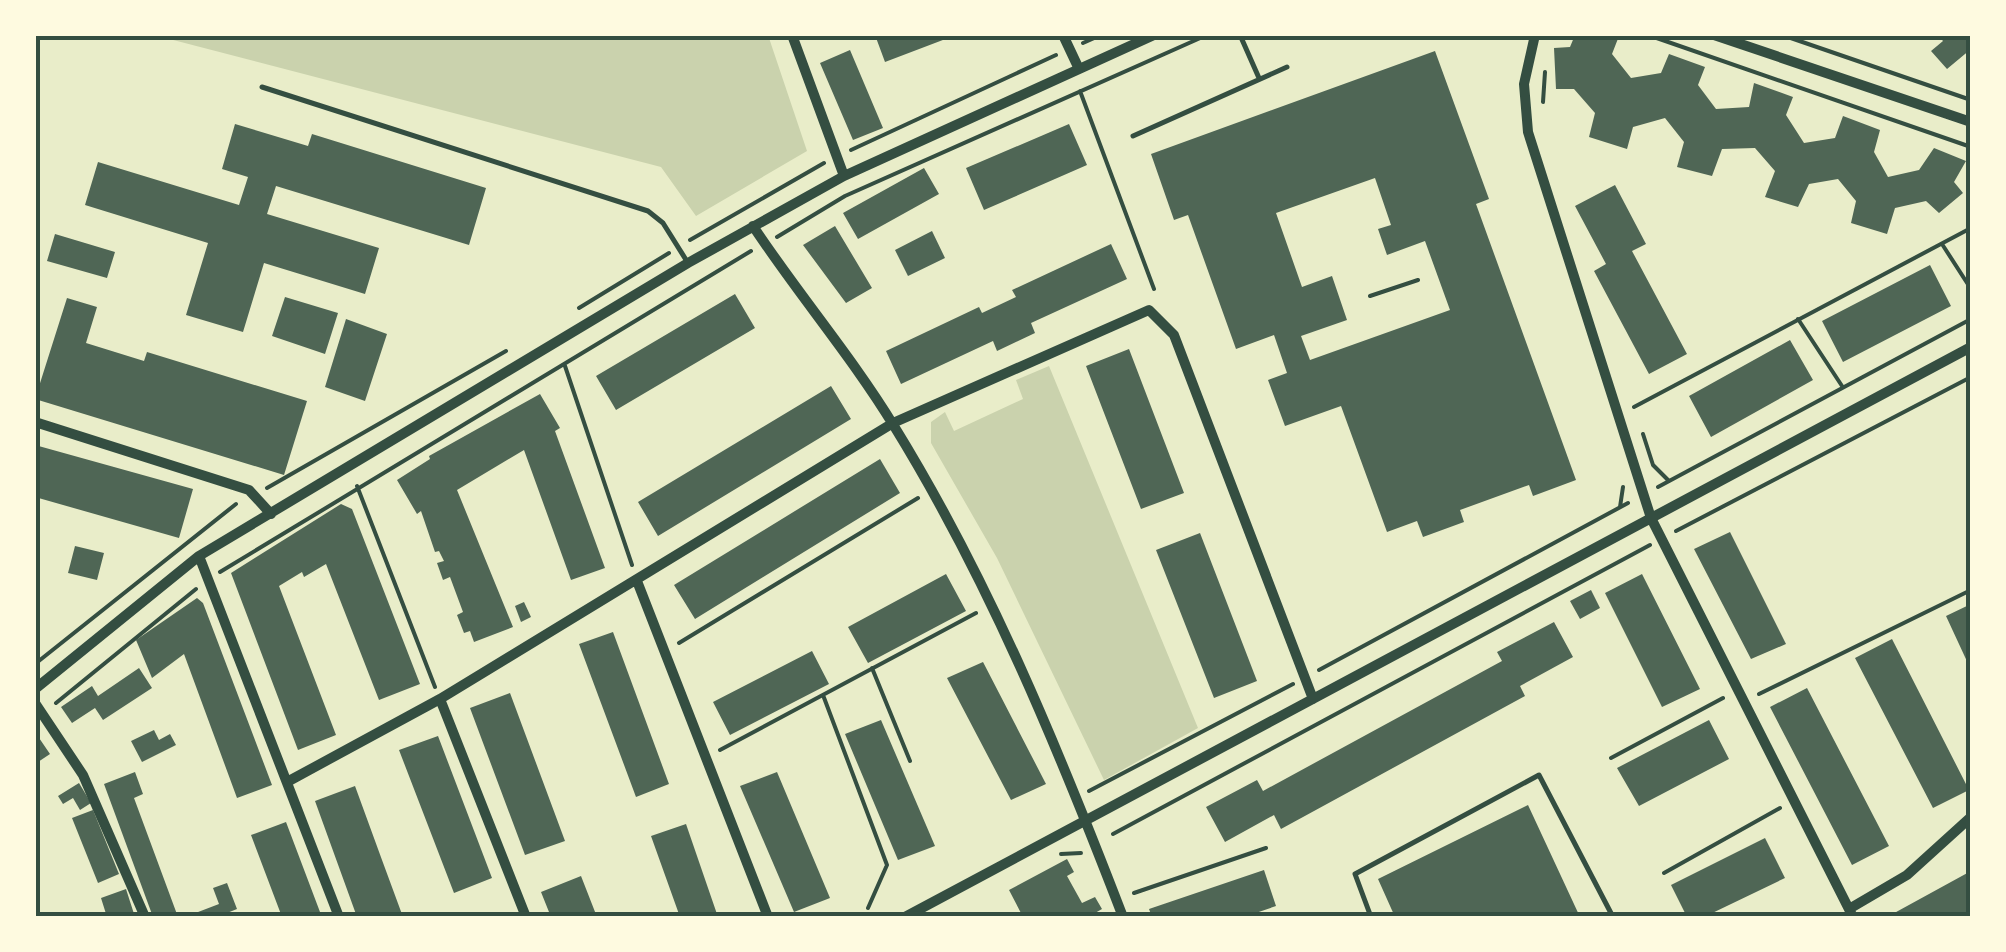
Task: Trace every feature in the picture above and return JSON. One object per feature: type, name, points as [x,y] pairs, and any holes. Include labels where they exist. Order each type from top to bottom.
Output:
[{"type":"street","points":[[792,35],[844,176]]},
{"type":"street","points":[[1064,35],[1080,70]]},
{"type":"street","points":[[35,689],[199,556],[688,263],[844,176],[1080,70],[1096,67],[1154,35]]},
{"type":"street","points":[[1535,35],[1524,84],[1528,132],[1651,518],[1851,913],[1908,875],[1971,817]]},
{"type":"street","points":[[1714,35],[1971,122]]},
{"type":"street","points":[[753,226],[892,422],[1003,625],[1123,917]]},
{"type":"street","points":[[287,782],[440,699],[892,422],[1148,310],[1174,335],[1313,699]]},
{"type":"street","points":[[904,917],[1971,347]]},
{"type":"street","points":[[35,422],[249,490],[271,514]]},
{"type":"street","points":[[199,556],[339,917]]},
{"type":"street","points":[[637,581],[768,917]]},
{"type":"street","points":[[440,699],[526,917]]},
{"type":"street","points":[[35,702],[84,775],[145,917]]},
{"type":"lane","points":[[1240,35],[1259,79]]},
{"type":"lane","points":[[1132,136],[1287,67]]},
{"type":"lane","points":[[262,87],[648,212],[663,223],[688,263]]},
{"type":"lane","points":[[1371,917],[1355,874],[1539,775],[1613,917]]},
{"type":"path","points":[[774,238],[845,196],[1207,35]]},
{"type":"path","points":[[1648,35],[1971,147]]},
{"type":"path","points":[[1782,35],[1971,100]]},
{"type":"path","points":[[1080,91],[1154,289]]},
{"type":"path","points":[[1634,407],[1971,228]]},
{"type":"path","points":[[1942,244],[1971,289]]},
{"type":"path","points":[[222,571],[745,254]]},
{"type":"path","points":[[1370,296],[1418,280]]},
{"type":"path","points":[[1798,318],[1842,387]]},
{"type":"path","points":[[1669,481],[1971,319]]},
{"type":"path","points":[[565,366],[632,564]]},
{"type":"path","points":[[1112,834],[1971,377]]},
{"type":"path","points":[[357,486],[433,682]]},
{"type":"path","points":[[680,644],[918,498]]},
{"type":"path","points":[[1322,668],[1620,507]]},
{"type":"path","points":[[35,664],[228,508]]},
{"type":"path","points":[[1611,758],[1971,590]]},
{"type":"path","points":[[44,713],[191,592]]},
{"type":"path","points":[[720,750],[979,611]]},
{"type":"path","points":[[872,668],[910,760]]},
{"type":"path","points":[[1102,784],[1295,683]]},
{"type":"path","points":[[822,695],[887,866],[868,908]]},
{"type":"path","points":[[1194,777],[1200,788]]},
{"type":"path","points":[[1664,872],[1792,800]]},
{"type":"path","points":[[1134,893],[1266,848]]},
{"type":"green space","points":[[154,35],[768,35],[807,151],[696,216],[661,167]]},
{"type":"green space","points":[[1049,366],[1198,728],[1104,780],[997,558],[931,443],[931,422],[945,412],[954,431],[1023,399],[1016,380]]},
{"type":"building","points":[[875,35],[956,35],[885,62]]},
{"type":"building","points":[[1575,35],[1619,36],[1612,54],[1631,78],[1661,73],[1669,54],[1705,67],[1698,85],[1716,109],[1749,107],[1754,83],[1793,97],[1786,115],[1804,143],[1835,138],[1843,116],[1880,130],[1874,152],[1888,177],[1919,170],[1934,148],[1966,161],[1954,182],[1963,193],[1939,213],[1926,201],[1895,208],[1887,234],[1851,223],[1856,201],[1838,179],[1809,184],[1798,207],[1765,197],[1775,171],[1755,148],[1722,149],[1712,176],[1677,167],[1684,142],[1665,118],[1633,127],[1627,149],[1589,137],[1595,113],[1574,89],[1556,89],[1554,48],[1570,47]]},
{"type":"building","points":[[1938,35],[1971,35],[1971,49],[1947,69],[1931,51],[1943,41]]},
{"type":"building","points":[[850,50],[883,128],[853,140],[820,63]]},
{"type":"building","points":[[1435,51],[1489,199],[1476,204],[1576,480],[1533,496],[1529,485],[1460,510],[1464,522],[1423,537],[1417,521],[1387,532],[1341,406],[1285,426],[1268,380],[1287,373],[1274,335],[1236,349],[1188,215],[1174,220],[1151,154]],"holes":[[[1375,178],[1391,225],[1378,229],[1387,255],[1425,241],[1450,310],[1310,360],[1301,336],[1347,320],[1332,276],[1302,287],[1276,213]]]},
{"type":"building","points":[[235,124],[308,146],[312,134],[486,188],[469,245],[276,186],[267,214],[379,248],[365,294],[264,263],[243,332],[186,315],[208,243],[85,205],[98,162],[239,205],[248,177],[222,169]]},
{"type":"building","points":[[1069,124],[1087,165],[984,210],[966,168]]},
{"type":"building","points":[[924,168],[939,194],[858,239],[843,213]]},
{"type":"building","points":[[1615,185],[1646,244],[1632,251],[1687,354],[1649,374],[1594,271],[1606,264],[1575,206]]},
{"type":"building","points":[[835,226],[872,288],[846,303],[803,245]]},
{"type":"building","points":[[932,231],[945,258],[908,276],[895,250]]},
{"type":"building","points":[[55,234],[115,252],[107,278],[47,261]]},
{"type":"building","points":[[1111,244],[1127,279],[1031,323],[1035,333],[997,351],[993,341],[901,384],[886,351],[979,307],[982,313],[1016,297],[1012,290]]},
{"type":"building","points":[[1930,265],[1951,306],[1843,362],[1822,321]]},
{"type":"building","points":[[735,294],[755,328],[616,410],[596,376]]},
{"type":"building","points":[[285,297],[338,313],[325,354],[272,336]]},
{"type":"building","points":[[67,298],[97,307],[86,343],[144,361],[147,352],[307,401],[284,475],[35,399]]},
{"type":"building","points":[[346,319],[387,334],[365,401],[325,387]]},
{"type":"building","points":[[1790,340],[1813,380],[1711,437],[1689,396]]},
{"type":"building","points":[[1129,349],[1184,493],[1141,509],[1086,366]]},
{"type":"building","points":[[831,386],[851,419],[658,536],[638,502]]},
{"type":"building","points":[[540,394],[560,428],[555,431],[605,568],[571,580],[524,450],[457,490],[513,627],[474,642],[470,631],[464,633],[457,615],[463,612],[450,577],[443,580],[437,563],[444,561],[439,551],[435,552],[421,511],[417,514],[397,480],[429,456]]},
{"type":"building","points":[[35,445],[193,489],[179,538],[35,497]]},
{"type":"building","points":[[880,459],[900,493],[695,619],[674,585]]},
{"type":"building","points":[[341,504],[352,509],[420,684],[379,700],[326,564],[304,577],[302,572],[279,586],[336,735],[298,750],[231,573]]},
{"type":"building","points":[[1730,532],[1786,644],[1751,659],[1694,549]]},
{"type":"building","points":[[1200,533],[1257,681],[1214,698],[1156,550]]},
{"type":"building","points":[[75,546],[104,553],[97,580],[68,573]]},
{"type":"building","points":[[946,574],[966,611],[868,663],[848,627]]},
{"type":"building","points":[[1642,574],[1700,689],[1662,707],[1605,593]]},
{"type":"building","points":[[1591,590],[1600,608],[1580,619],[1570,601]]},
{"type":"building","points":[[197,598],[203,603],[272,785],[237,798],[184,654],[152,678],[136,640]]},
{"type":"building","points":[[524,602],[531,617],[521,622],[515,606]]},
{"type":"building","points":[[1971,604],[1971,670],[1946,616]]},
{"type":"building","points":[[1554,622],[1573,657],[1520,686],[1525,696],[1281,829],[1274,815],[1225,842],[1206,807],[1257,780],[1263,791],[1502,661],[1497,652]]},
{"type":"building","points":[[613,632],[669,784],[636,797],[579,644]]},
{"type":"building","points":[[1892,639],[1969,790],[1933,808],[1855,658]]},
{"type":"building","points":[[812,651],[829,684],[730,735],[713,702]]},
{"type":"building","points":[[983,662],[1046,784],[1011,800],[947,678]]},
{"type":"building","points":[[139,668],[152,688],[103,720],[95,708],[72,723],[61,707],[92,686],[98,696]]},
{"type":"building","points":[[1807,688],[1889,846],[1852,865],[1770,707]]},
{"type":"building","points":[[510,693],[565,841],[525,855],[470,708]]},
{"type":"building","points":[[881,720],[935,846],[898,860],[845,734]]},
{"type":"building","points":[[1709,720],[1729,759],[1639,806],[1617,768]]},
{"type":"building","points":[[154,730],[159,740],[170,734],[176,745],[142,762],[131,741]]},
{"type":"building","points":[[35,732],[50,754],[35,764]]},
{"type":"building","points":[[438,736],[492,878],[454,893],[399,750]]},
{"type":"building","points":[[135,772],[143,794],[134,798],[178,917],[153,917],[104,784]]},
{"type":"building","points":[[777,772],[830,898],[794,912],[740,786]]},
{"type":"building","points":[[79,783],[91,803],[80,810],[73,798],[63,804],[58,796]]},
{"type":"building","points":[[355,786],[403,917],[357,917],[315,801]]},
{"type":"building","points":[[1528,805],[1580,917],[1395,917],[1378,879]]},
{"type":"building","points":[[93,810],[119,874],[98,883],[72,818]]},
{"type":"building","points":[[286,822],[322,917],[282,917],[251,835]]},
{"type":"building","points":[[686,824],[718,917],[680,917],[651,836]]},
{"type":"building","points":[[1765,838],[1785,878],[1704,917],[1687,917],[1671,885]]},
{"type":"building","points":[[1067,859],[1074,872],[1067,876],[1082,903],[1095,897],[1102,909],[1088,917],[1023,917],[1009,890]]},
{"type":"building","points":[[1264,870],[1276,906],[1244,917],[1152,917],[1149,909]]},
{"type":"building","points":[[1971,871],[1971,917],[1887,917]]},
{"type":"building","points":[[581,876],[597,917],[551,917],[541,892]]},
{"type":"building","points":[[227,883],[237,909],[217,917],[185,917],[219,904],[213,888]]},
{"type":"building","points":[[126,889],[135,917],[107,917],[101,898]]}]
